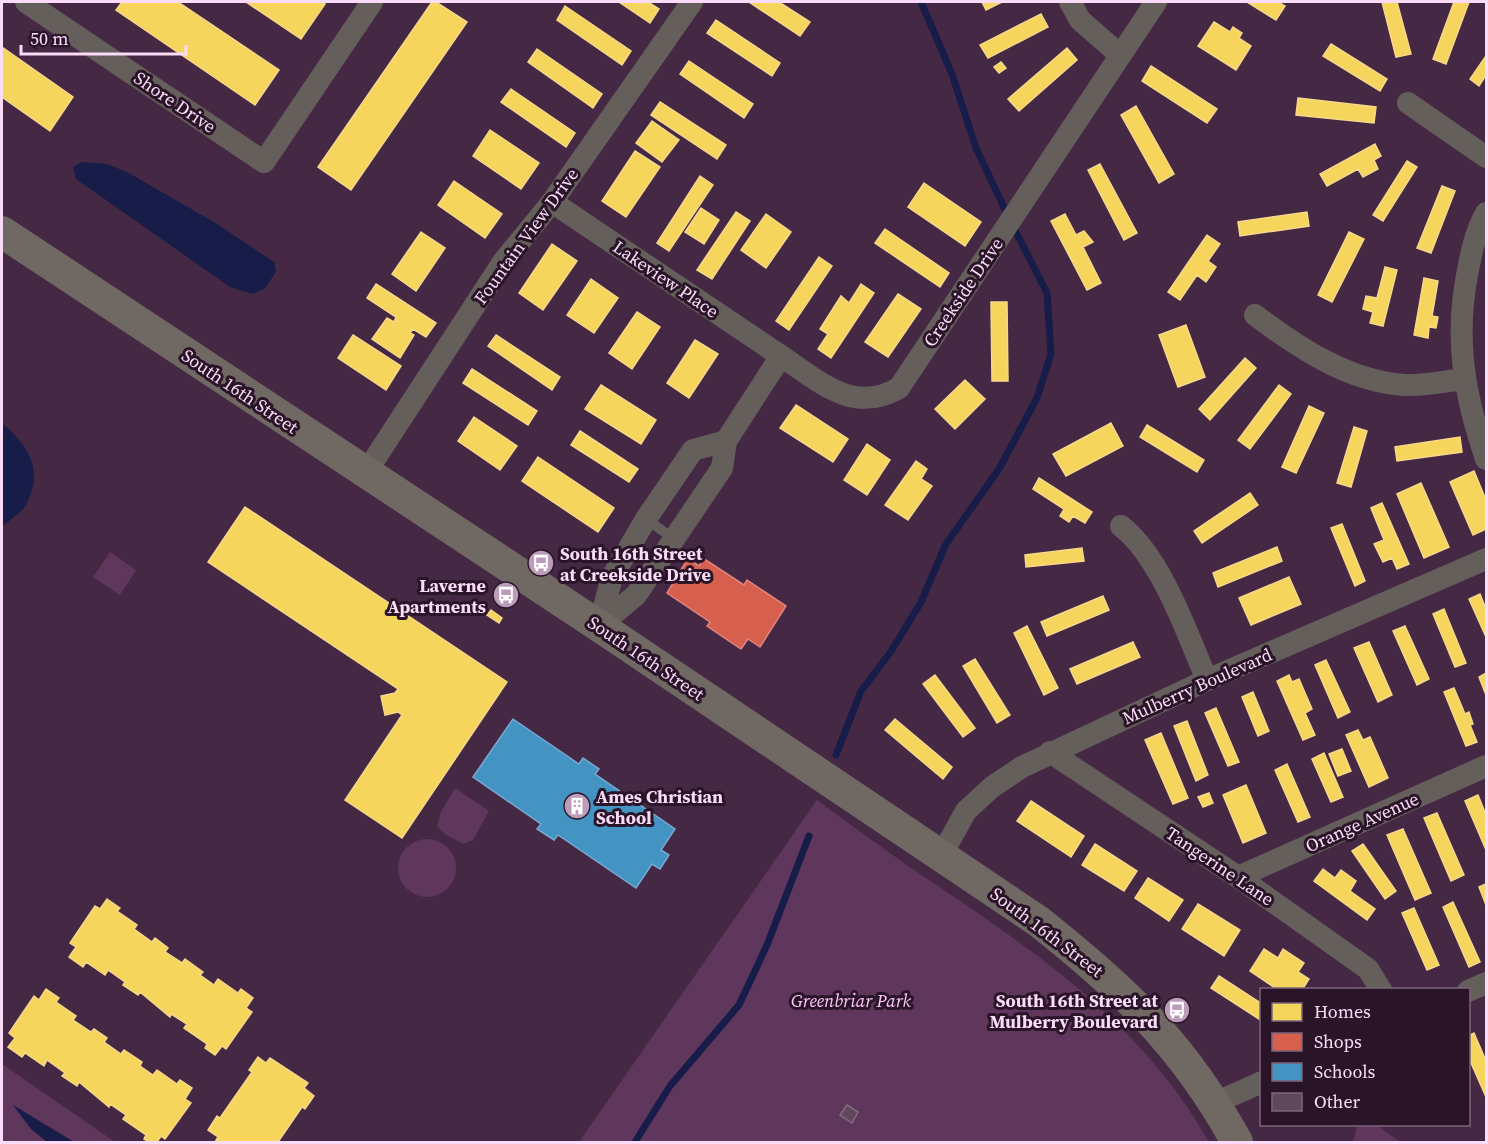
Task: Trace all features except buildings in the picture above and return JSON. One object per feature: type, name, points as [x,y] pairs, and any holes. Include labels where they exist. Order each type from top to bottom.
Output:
[{"type":"main road","name":"South 16th Street","points":[[2,232],[365,474],[599,626],[1038,921],[1096,967],[1157,1026],[1215,1103],[1238,1143]]},
{"type":"street","name":"Shore Drive","points":[[26,2],[264,162],[372,2]]},
{"type":"street","name":"Fountain View Drive","points":[[365,474],[503,262],[552,202],[692,2]]},
{"type":"street","points":[[1070,2],[1080,20],[1120,55]]},
{"type":"street","name":"Creekside Drive","points":[[781,356],[844,396],[864,399],[884,397],[899,388],[1156,2]]},
{"type":"street","points":[[1408,103],[1486,157]]},
{"type":"street","name":"Lakeview Place","points":[[552,202],[781,356]]},
{"type":"street","points":[[1486,213],[1474,239],[1465,284],[1461,324],[1465,380],[1472,416],[1486,459]]},
{"type":"street","points":[[1255,315],[1291,342],[1354,375],[1407,385],[1465,380]]},
{"type":"street","points":[[599,626],[636,595],[722,468],[726,441],[781,356]]},
{"type":"street","points":[[599,626],[612,577],[646,519],[693,450],[726,441]]},
{"type":"street","points":[[1120,526],[1137,539],[1175,605],[1207,680]]},
{"type":"street","name":"Mulberry Boulevard","points":[[941,856],[966,811],[992,788],[1022,767],[1207,680],[1486,559]]},
{"type":"street","name":"Tangerine Lane","points":[[1050,752],[1238,877],[1368,969],[1380,988]]},
{"type":"street","name":"Orange Avenue","points":[[1238,877],[1486,766]]},
{"type":"street","points":[[1470,990],[1486,983]]},
{"type":"street","points":[[1215,1103],[1260,1083]]},
{"type":"lane","points":[[646,519],[674,539]]},
{"type":"green space","points":[[110,552],[136,570],[120,595],[93,577]]},
{"type":"green space","points":[[455,788],[489,811],[473,840],[463,844],[446,835],[437,826],[441,812]]},
{"type":"green space","name":"Greenbriar Park","points":[[817,800],[1010,936],[1085,994],[1152,1062],[1182,1100],[1209,1142],[579,1142]]},
{"type":"green space","points":[[427,839],[443,844],[451,852],[456,868],[451,884],[443,892],[427,897],[411,892],[403,884],[398,868],[403,852],[411,844]]},
{"type":"green space","points":[[2,1064],[115,1142],[2,1142]]},
{"type":"green space","points":[[1357,1126],[1378,1126],[1400,1142],[1353,1142]]},
{"type":"shaded area","points":[[81,162],[107,164],[127,172],[214,222],[274,262],[276,272],[265,288],[253,294],[230,287],[76,179],[73,167]]},
{"type":"shaded area","points":[[2,423],[26,450],[34,469],[34,480],[26,505],[2,527]]},
{"type":"shaded area","points":[[13,1105],[74,1142],[47,1142],[31,1129]]},
{"type":"waterway","points":[[921,2],[952,74],[976,148],[1008,216]]},
{"type":"waterway","points":[[836,755],[861,691],[890,653],[921,602],[946,544],[999,469],[1037,398],[1051,354],[1047,293],[1013,226]]},
{"type":"waterway","points":[[635,1142],[670,1086],[739,1005],[767,945],[809,836]]},
{"type":"place","name":"South 16th Street at Creekside Drive","points":[[541,563]]},
{"type":"place","name":"Laverne Apartments","points":[[506,595]]},
{"type":"place","name":"Ames Christian School","points":[[577,806]]},
{"type":"place","name":"South 16th Street at Mulberry Boulevard","points":[[1177,1010]]}]
